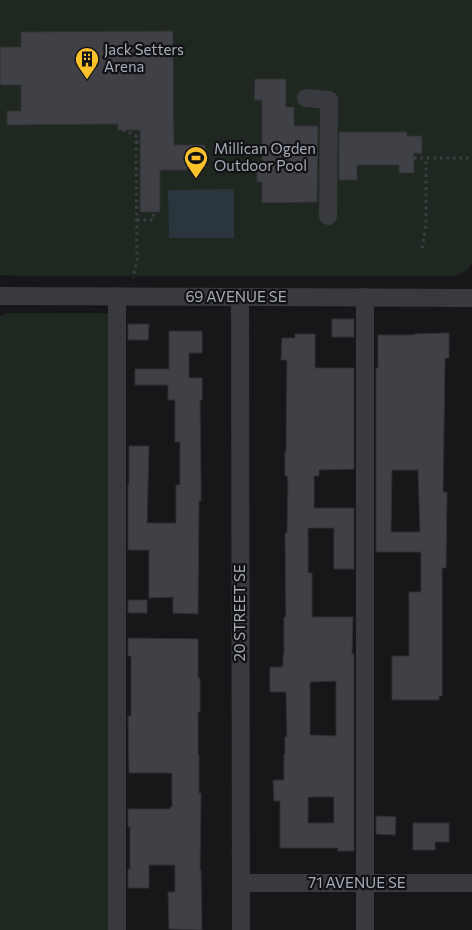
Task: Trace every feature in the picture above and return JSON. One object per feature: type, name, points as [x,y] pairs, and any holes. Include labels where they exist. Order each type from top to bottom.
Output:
[{"type":"street","points":[[306,98],[329,100],[328,216]]},
{"type":"street","name":"69 AVENUE SE","points":[[0,296],[472,298]]},
{"type":"street","points":[[117,296],[117,930]]},
{"type":"street","name":"20 STREET SE","points":[[240,297],[241,930]]},
{"type":"street","points":[[365,297],[365,930]]},
{"type":"street","name":"71 AVENUE SE","points":[[241,883],[472,883]]},
{"type":"path","points":[[123,130],[136,136],[137,260],[133,278]]},
{"type":"path","points":[[136,142],[163,142],[163,145]]},
{"type":"path","points":[[414,158],[472,158]]},
{"type":"path","points":[[422,248],[426,226],[426,159]]},
{"type":"path","points":[[137,220],[153,220],[154,212]]},
{"type":"shaded area","points":[[0,0],[472,0],[472,263],[467,271],[455,276],[0,275]]},
{"type":"shaded area","points":[[234,189],[234,238],[169,238],[168,190]]},
{"type":"shaded area","points":[[8,313],[108,313],[109,930],[0,930],[0,316]]},
{"type":"building","name":"Jack Setters Arena","points":[[173,31],[174,145],[205,145],[206,167],[187,167],[187,170],[160,170],[160,212],[140,212],[140,130],[118,130],[118,124],[7,125],[7,111],[21,111],[21,85],[0,85],[0,47],[21,47],[21,32]]},
{"type":"building","points":[[255,79],[286,79],[286,107],[294,107],[294,126],[318,126],[317,202],[262,203],[262,182],[257,182],[257,162],[262,162],[262,100],[254,100]]},
{"type":"building","points":[[339,132],[407,132],[407,136],[422,136],[422,154],[414,153],[414,173],[399,173],[399,165],[357,165],[357,180],[339,180]]},
{"type":"building","points":[[332,319],[354,319],[354,337],[332,337]]},
{"type":"building","points":[[128,324],[149,324],[148,340],[128,340]]},
{"type":"building","points":[[169,331],[202,331],[202,353],[189,353],[189,378],[202,378],[202,400],[200,400],[201,501],[199,501],[198,614],[173,613],[173,597],[149,598],[149,550],[128,550],[129,446],[149,446],[147,523],[176,523],[176,485],[180,485],[180,442],[175,442],[175,400],[168,400],[168,385],[135,385],[135,369],[169,369]]},
{"type":"building","points":[[449,333],[449,358],[445,358],[443,492],[447,492],[446,568],[442,568],[442,696],[439,696],[439,700],[392,700],[392,656],[409,656],[409,592],[421,592],[421,552],[376,552],[376,368],[378,368],[378,335]],"holes":[[[392,470],[418,470],[420,532],[391,532]]]},
{"type":"building","points":[[295,334],[315,334],[315,368],[354,368],[354,469],[319,470],[319,476],[314,476],[314,508],[354,508],[354,569],[334,569],[334,528],[308,528],[308,573],[312,573],[312,617],[353,617],[354,851],[338,851],[338,848],[280,848],[280,801],[274,801],[273,780],[284,780],[285,737],[287,737],[286,692],[270,692],[270,667],[283,667],[284,617],[286,617],[285,533],[287,533],[288,483],[287,476],[285,476],[285,452],[287,360],[281,360],[282,338],[295,338]],"holes":[[[336,681],[336,736],[310,735],[310,682]],[[308,797],[334,797],[334,823],[308,823]]]},
{"type":"building","points":[[128,600],[147,600],[147,613],[128,613]]},
{"type":"building","points":[[128,638],[198,639],[200,712],[198,712],[198,755],[199,793],[201,793],[200,870],[202,930],[169,929],[168,892],[175,892],[175,865],[149,865],[149,888],[128,888],[130,827],[128,827],[128,809],[170,809],[172,807],[172,773],[129,773],[128,716],[131,716],[131,656],[128,656]]},
{"type":"building","points":[[376,816],[396,817],[395,835],[376,834]]},
{"type":"building","points":[[413,823],[449,823],[449,842],[435,842],[435,850],[413,850]]},
{"type":"place","name":"Jack Setters Arena","points":[[87,80]]},
{"type":"place","name":"Millican Ogden Outdoor Pool","points":[[196,179]]}]
